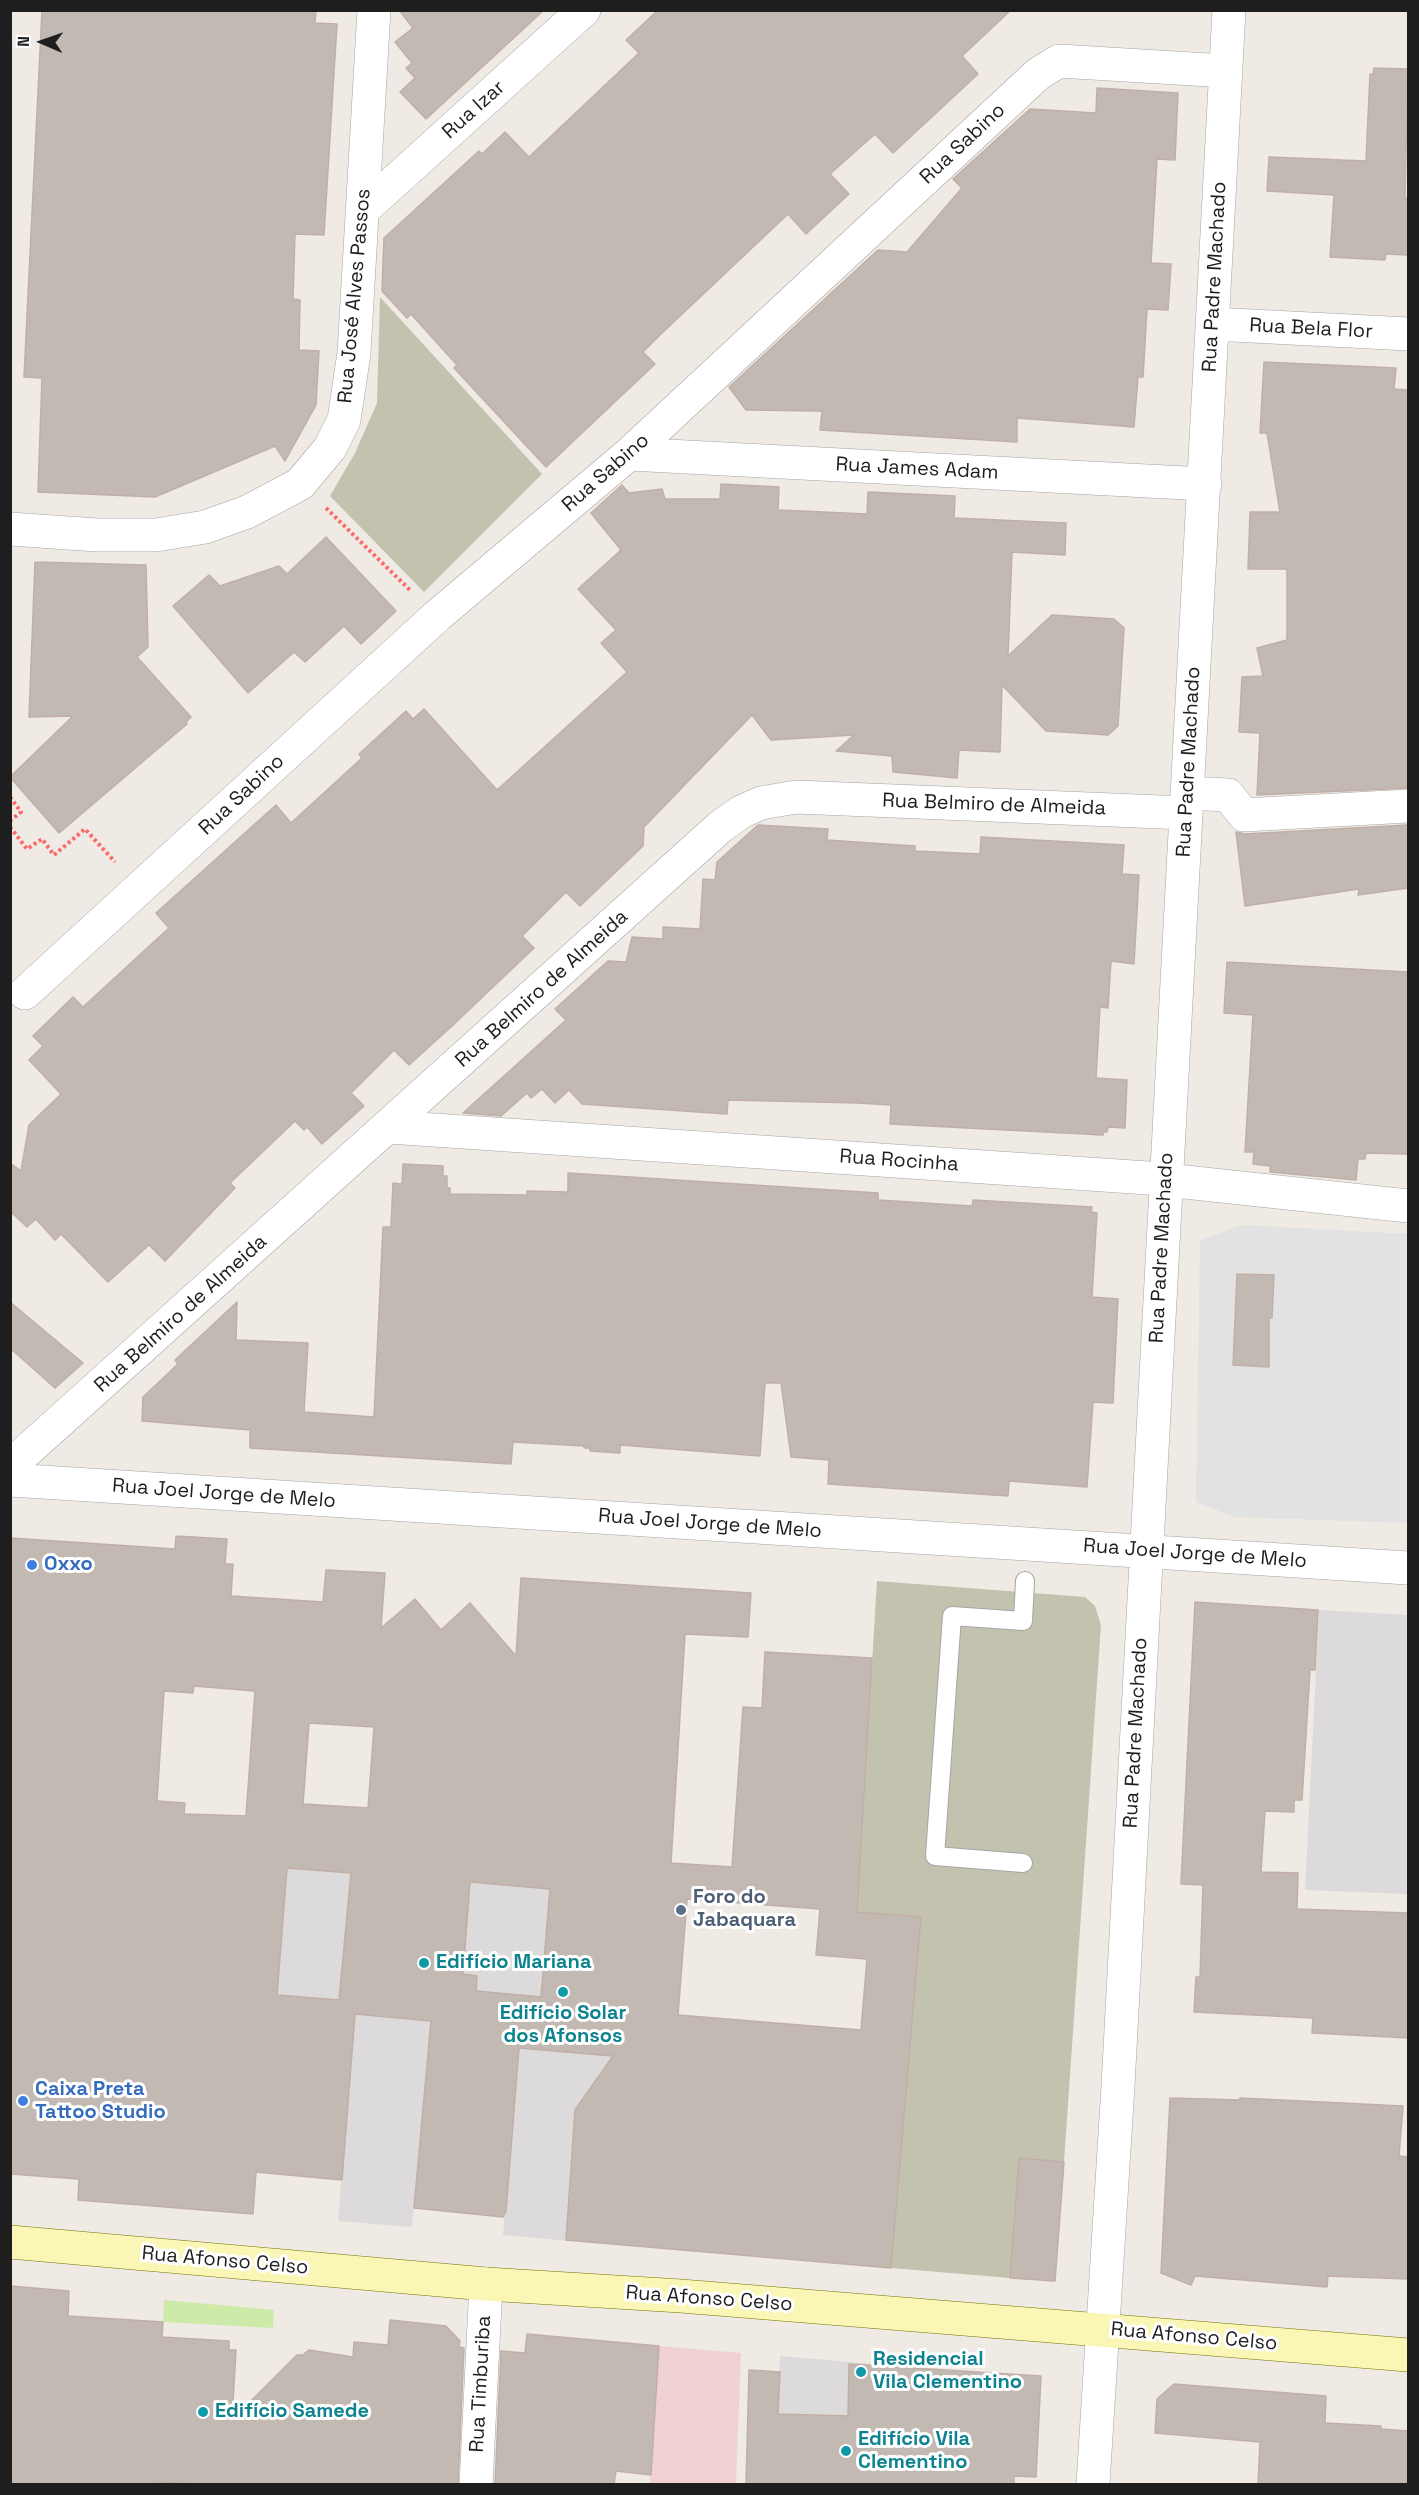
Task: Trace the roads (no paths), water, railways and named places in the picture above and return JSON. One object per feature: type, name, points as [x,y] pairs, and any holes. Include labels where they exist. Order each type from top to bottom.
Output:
[{"type":"street","name":"Rua José Alves Passos","points":[[10,529],[97,536],[156,535],[205,527],[278,498],[300,484],[330,448],[344,420],[354,353],[374,10]]},
{"type":"street","name":"Rua Izar","points":[[363,210],[584,10]]},
{"type":"street","name":"Rua Padre Machado","points":[[1094,2484],[1205,484],[1229,10]]},
{"type":"street","name":"Rua Sabino","points":[[25,993],[437,616],[628,454],[1045,70],[1059,61],[1226,71]]},
{"type":"street","name":"Rua Bela Flor","points":[[1213,324],[1408,334]]},
{"type":"street","name":"Rua James Adam","points":[[628,454],[1205,484]]},
{"type":"street","name":"Rua Belmiro de Almeida","points":[[10,1466],[720,827],[760,803],[796,797],[1187,803],[1228,795],[1244,815],[1408,806]]},
{"type":"street","name":"Rua Rocinha","points":[[389,1127],[1166,1179],[1408,1206]]},
{"type":"street","name":"Rua Joel Jorge de Melo","points":[[10,1480],[1408,1568]]},
{"type":"street","name":"Rua Afonso Celso","points":[[10,2242],[486,2284],[681,2296],[1408,2355]]},
{"type":"street","name":"Rua Timburiba","points":[[476,2484],[486,2284]]},
{"type":"lane","points":[[1023,1863],[935,1856],[952,1616],[1023,1621],[1025,1581]]},
{"type":"place","name":"Oxxo","points":[[32,1565]]},
{"type":"place","name":"Foro do Jabaquara","points":[[681,1910]]},
{"type":"place","name":"Edifício Mariana","points":[[424,1963]]},
{"type":"place","name":"Edifício Solar dos Afonsos","points":[[563,1992]]},
{"type":"place","name":"Caixa Preta Tattoo Studio","points":[[23,2101]]},
{"type":"place","name":"Residencial Vila Clementino","points":[[861,2372]]},
{"type":"place","name":"Edifício Samede","points":[[203,2412]]},
{"type":"place","name":"Edifício Vila Clementino","points":[[846,2451]]}]
